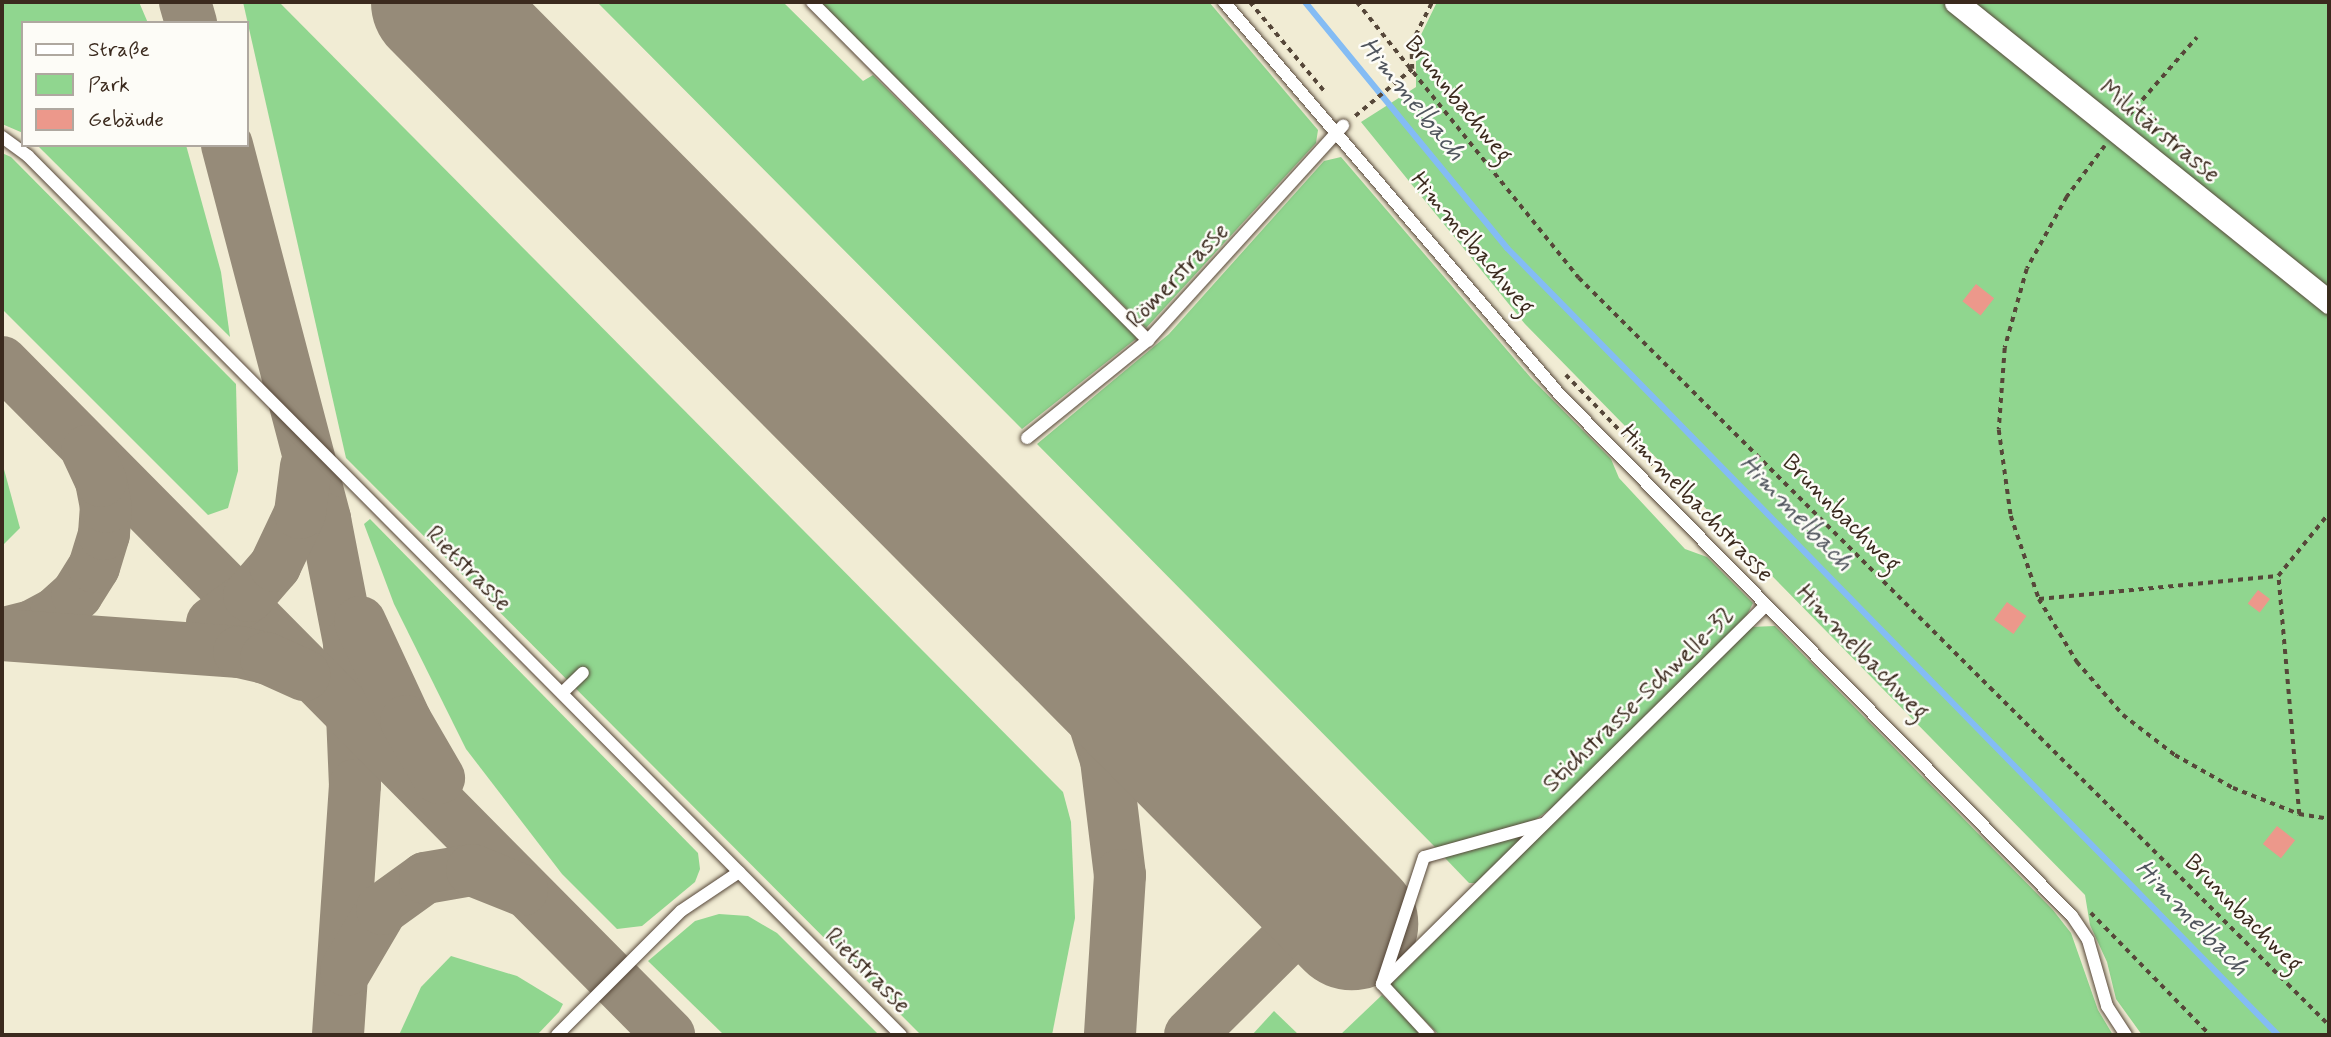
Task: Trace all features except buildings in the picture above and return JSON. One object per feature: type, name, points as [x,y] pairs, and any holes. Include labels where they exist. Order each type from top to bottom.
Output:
[{"type":"street","name":"Militärstrasse","points":[[1956,2],[2329,302]]},
{"type":"lane","points":[[813,2],[1148,340]]},
{"type":"lane","name":"Himmelbachstrasse","points":[[1224,2],[1339,130],[1535,369],[2072,916],[2088,940],[2107,1006],[2126,1035]]},
{"type":"lane","points":[[855,64],[865,54]]},
{"type":"lane","name":"Römerstrasse","points":[[1027,439],[1148,340],[1339,130]]},
{"type":"lane","name":"Rietstrasse","points":[[2,136],[28,156],[901,1035]]},
{"type":"lane","name":"Stichstrasse-Schwelle-32","points":[[1382,984],[1765,606]]},
{"type":"lane","points":[[562,693],[583,673]]},
{"type":"lane","name":"Stichstrasse-Schwelle-32","points":[[1382,984],[1424,858],[1542,824]]},
{"type":"lane","points":[[557,1035],[681,911],[739,872]]},
{"type":"lane","points":[[1382,984],[1429,1035]]},
{"type":"path","points":[[1250,2],[1332,102]]},
{"type":"path","name":"Brunnbachweg","points":[[1357,2],[1579,278],[2329,1026]]},
{"type":"path","points":[[1363,110],[1412,69],[1411,44],[1432,2]]},
{"type":"path","points":[[2197,37],[2116,131],[2067,197],[2027,269],[2005,348],[2001,443],[2011,516],[2039,599],[2077,662],[2123,715],[2175,755],[2221,782],[2299,814],[2329,819]]},
{"type":"path","points":[[1559,368],[1675,487]]},
{"type":"path","points":[[2299,814],[2278,576],[2329,513]]},
{"type":"path","points":[[2039,599],[2278,576]]},
{"type":"path","points":[[2084,906],[2210,1035]]},
{"type":"green space","points":[[2,2],[139,2],[147,21],[21,21],[21,132],[2,124]]},
{"type":"green space","points":[[243,2],[279,2],[1063,792],[1071,822],[1075,918],[1052,1035],[921,1035],[346,458]]},
{"type":"green space","points":[[597,2],[783,2],[863,81],[873,75],[1137,338],[1022,429]]},
{"type":"green space","points":[[818,2],[1209,2],[1318,130],[1316,143],[1146,328]]},
{"type":"green space","points":[[1437,2],[2329,2],[2329,1035],[2142,1035],[2116,999],[2107,962],[2090,925],[2085,895],[1525,324],[1361,122],[1416,87],[1416,45]]},
{"type":"green space","points":[[39,147],[187,147],[221,272],[230,337]]},
{"type":"green space","points":[[2,153],[11,157],[236,384],[238,471],[228,508],[208,515],[2,309]]},
{"type":"green space","points":[[1341,157],[1531,378],[1611,459],[1619,478],[1685,549],[1707,557],[1753,603],[1747,615],[1552,808],[1535,820],[1436,848],[1037,444],[1169,334],[1324,161]]},
{"type":"green space","points":[[2,462],[20,528],[2,546]]},
{"type":"green space","points":[[370,519],[698,853],[700,869],[695,882],[642,926],[617,929],[562,874],[466,749],[394,604],[364,524]]},
{"type":"green space","points":[[1775,626],[2053,910],[2071,933],[2098,1010],[2113,1035],[1439,1035],[1390,985],[1750,627]]},
{"type":"green space","points":[[1529,833],[1478,883],[1469,883],[1444,857]]},
{"type":"green space","points":[[719,914],[748,916],[777,933],[879,1035],[724,1035],[648,961],[695,921]]},
{"type":"green space","points":[[451,956],[517,976],[563,1004],[537,1035],[399,1035],[421,987]]},
{"type":"green space","points":[[1382,995],[1422,1035],[1340,1035]]},
{"type":"green space","points":[[1274,1011],[1299,1035],[1252,1035]]},
{"type":"waterway","name":"Himmelbach","points":[[1305,2],[1507,248],[2278,1035]]},
{"type":"taxiway","points":[[185,2],[190,21]]},
{"type":"taxiway","points":[[228,147],[325,519],[349,643],[355,785],[338,1035]]},
{"type":"taxiway","points":[[2,362],[669,1035]]},
{"type":"taxiway","points":[[4,633],[32,626],[56,613],[77,594],[94,567],[104,534],[106,507],[101,481],[87,451]]},
{"type":"taxiway","points":[[212,623],[249,596],[275,566],[300,513],[306,466]]},
{"type":"taxiway","points":[[996,565],[1035,606],[1058,639],[1086,697],[1106,760],[1120,875],[1110,1035]]},
{"type":"taxiway","points":[[360,622],[406,721],[439,778]]},
{"type":"taxiway","points":[[2,635],[239,652],[266,658],[304,675]]},
{"type":"taxiway","points":[[346,970],[382,909],[425,878],[472,870],[522,890]]},
{"type":"taxiway","points":[[1190,1035],[1327,899]]},
{"type":"runway","points":[[437,2],[1351,923]]}]
